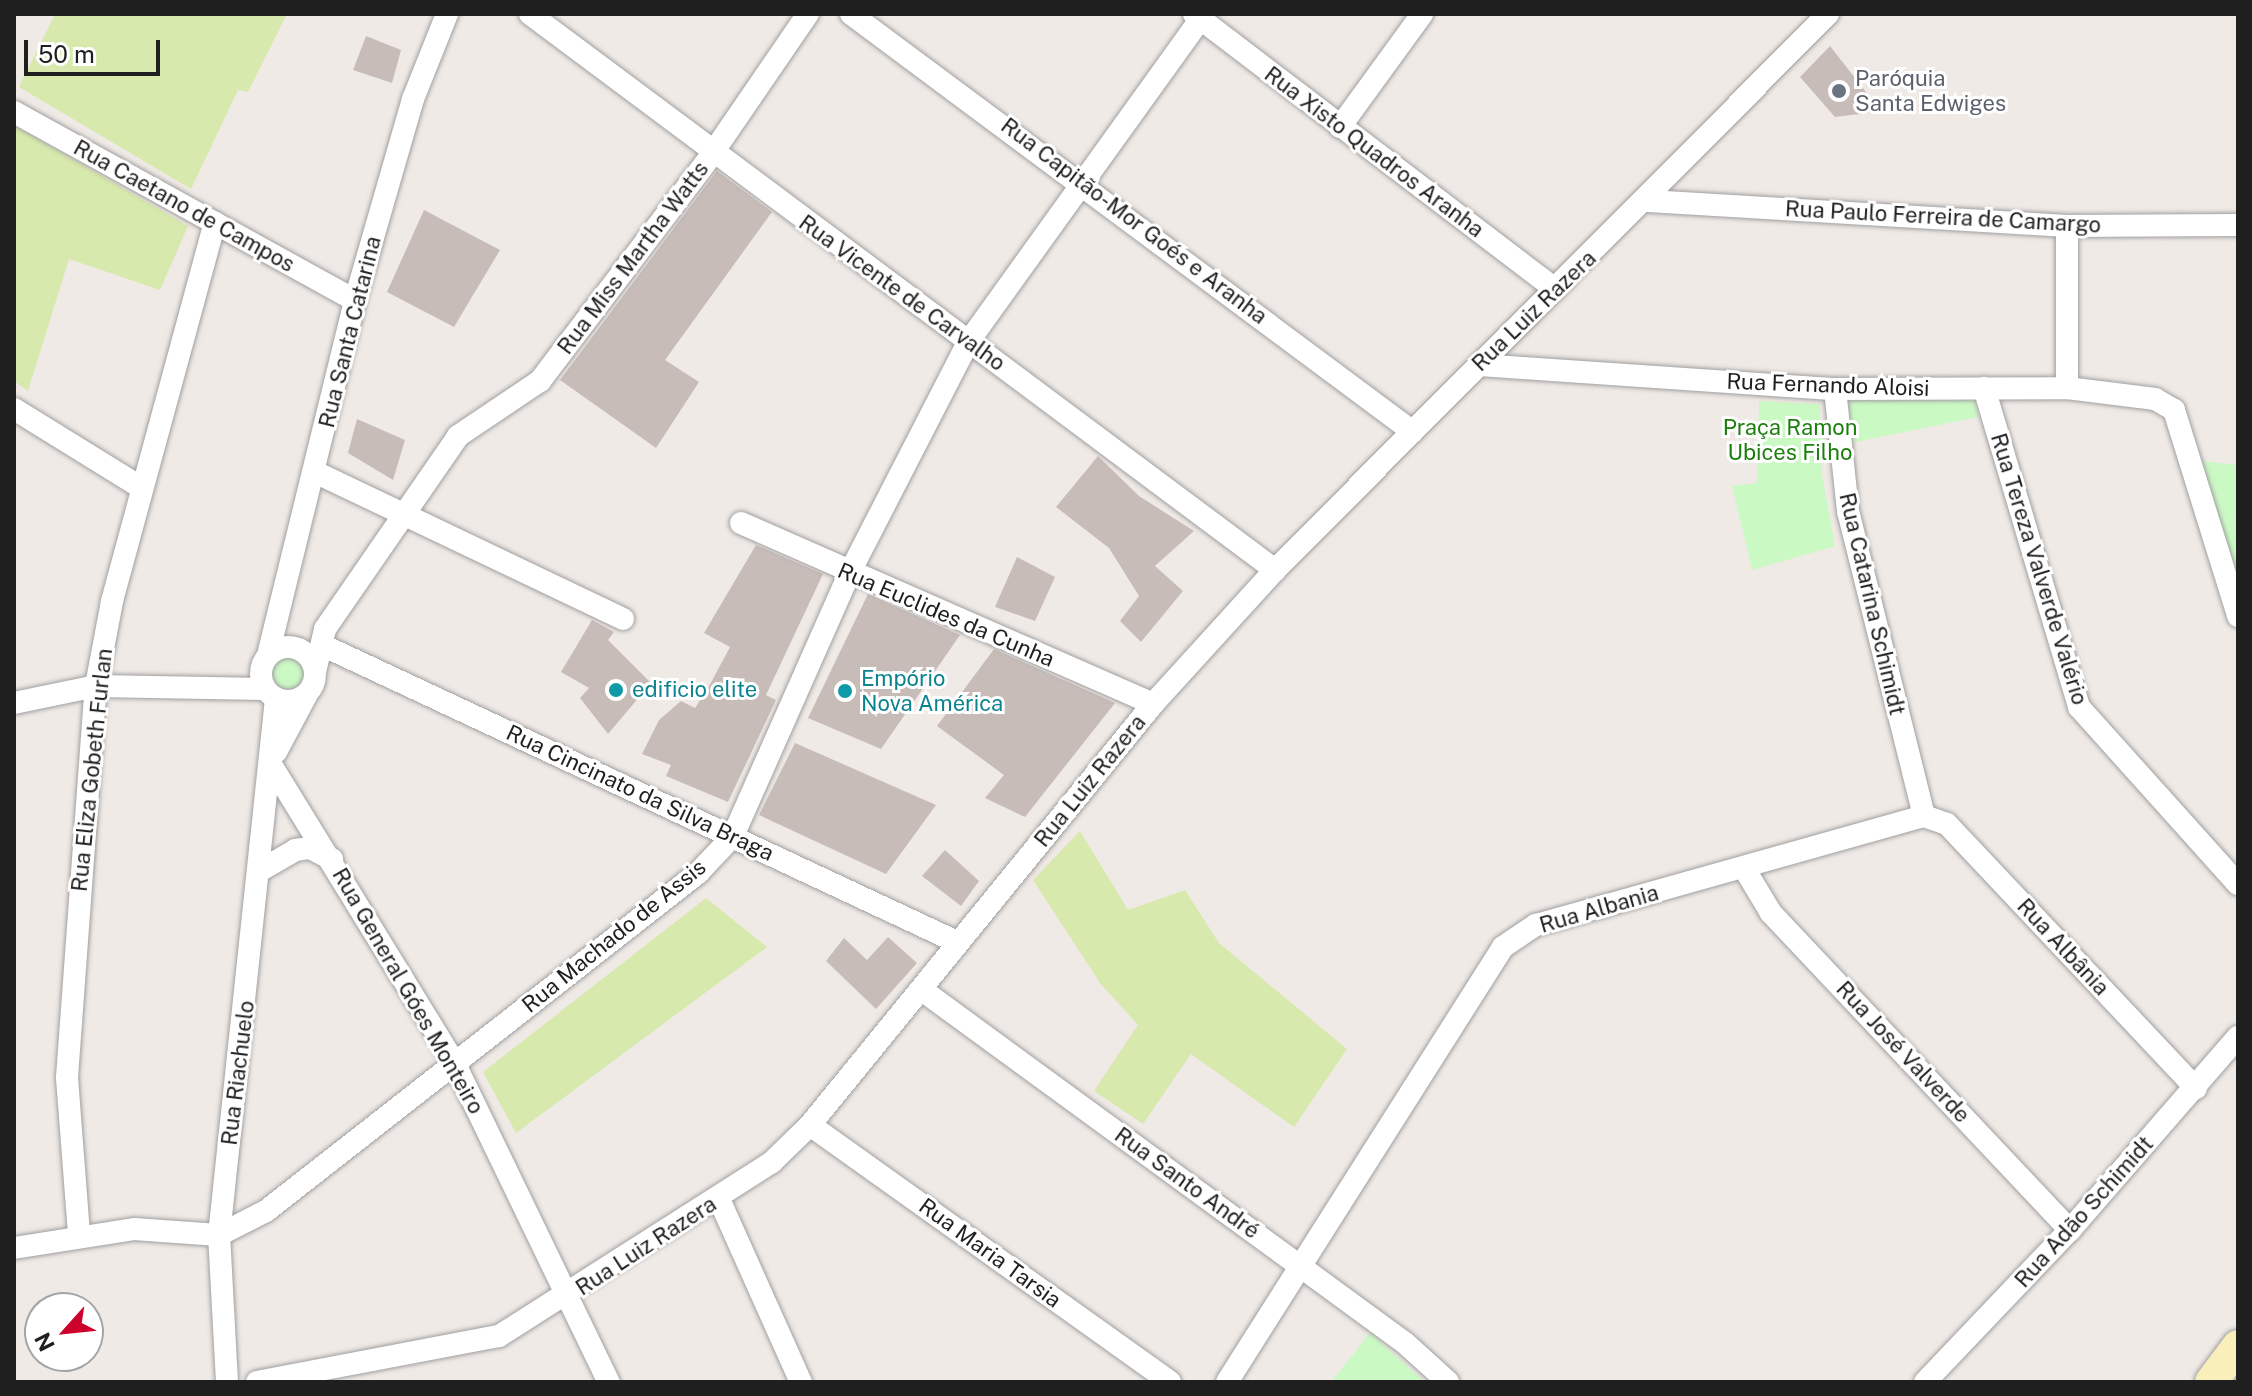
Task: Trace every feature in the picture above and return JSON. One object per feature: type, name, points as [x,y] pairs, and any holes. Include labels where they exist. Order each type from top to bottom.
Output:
[{"type":"main road","points":[[2211,1382],[2238,1346]]},
{"type":"street","name":"Rua Vicente de Carvalho","points":[[530,14],[712,154],[1275,570]]},
{"type":"street","name":"Rua Miss Martha Watts","points":[[324,637],[458,436],[540,381],[712,154],[808,14]]},
{"type":"street","name":"Rua Capitão-Mor Goés e Aranha","points":[[851,14],[1079,180],[1413,432]]},
{"type":"street","points":[[1340,127],[1422,14]]},
{"type":"street","name":"Rua Luiz Razera","points":[[257,1382],[499,1336],[570,1295],[772,1162],[810,1125],[1153,704],[1275,570],[1555,289],[1648,201],[1828,14]]},
{"type":"street","name":"Rua Santa Catarina","points":[[268,655],[317,473],[355,300],[440,16]]},
{"type":"street","name":"Rua Machado de Assis","points":[[219,1235],[266,1211],[698,873],[733,836],[849,574],[969,341],[1079,180],[1199,16]]},
{"type":"street","name":"Rua Xisto Quadros Aranha","points":[[1199,16],[1555,289]]},
{"type":"street","name":"Rua Caetano de Campos","points":[[14,112],[355,300]]},
{"type":"street","points":[[1687,161],[1688,204]]},
{"type":"street","name":"Rua Paulo Ferreira de Camargo","points":[[1648,201],[2067,226],[2238,225]]},
{"type":"street","name":"Rua Eliza Gobeth Furlan","points":[[79,1234],[67,1077],[96,686],[142,488],[215,223]]},
{"type":"street","points":[[2067,226],[2067,388]]},
{"type":"street","name":"Rua Fernando Aloisi","points":[[1479,365],[1835,389],[2067,388],[2155,399],[2174,410],[2238,616]]},
{"type":"street","name":"Rua Tereza Valverde Valério","points":[[1984,388],[2079,707],[2238,884]]},
{"type":"street","name":"Rua Catarina Schimidt","points":[[1835,389],[1848,511],[1924,816]]},
{"type":"street","points":[[14,409],[142,488]]},
{"type":"street","points":[[317,473],[404,518],[623,619]]},
{"type":"street","name":"Rua Euclides da Cunha","points":[[741,523],[849,574],[1153,704]]},
{"type":"street","points":[[271,694],[261,672],[268,655],[324,637]]},
{"type":"street","points":[[14,703],[96,686],[271,694],[293,701],[311,683],[324,637]]},
{"type":"street","name":"Rua Cincinato da Silva Braga","points":[[324,637],[957,942]]},
{"type":"street","points":[[291,647],[305,653],[311,683]]},
{"type":"street","name":"Rua Riachuelo","points":[[270,763],[311,683]]},
{"type":"street","name":"Rua Riachuelo","points":[[227,1382],[219,1235],[261,870],[270,763],[271,694]]},
{"type":"street","name":"Rua General Góes Monteiro","points":[[270,763],[454,1062],[570,1295],[609,1382]]},
{"type":"street","name":"Rua Albania","points":[[1304,1269],[1503,947],[1536,925],[1924,816]]},
{"type":"street","name":"Rua Albânia","points":[[1924,816],[1947,824],[2196,1088]]},
{"type":"street","name":"Rua General Góes Monteiro","points":[[261,870],[295,850],[310,848],[332,860]]},
{"type":"street","name":"Rua José Valverde","points":[[1744,868],[1771,913],[2070,1230]]},
{"type":"street","name":"Rua Santo André","points":[[922,990],[1304,1269],[1448,1382]]},
{"type":"street","name":"Rua Adão Schimidt","points":[[1925,1382],[2070,1230],[2238,1037]]},
{"type":"street","name":"Rua Maria Tarsia","points":[[810,1125],[1170,1382]]},
{"type":"street","points":[[719,1199],[801,1382]]},
{"type":"street","points":[[14,1248],[79,1234],[175,1230],[219,1235]]},
{"type":"street","points":[[1227,1382],[1304,1269]]},
{"type":"green space","points":[[55,14],[287,14],[248,92],[238,90],[191,189],[19,87]]},
{"type":"green space","points":[[14,125],[188,226],[160,290],[69,259],[28,391],[14,381]]},
{"type":"green space","points":[[1974,399],[1978,417],[1851,443],[1848,400]]},
{"type":"green space","name":"Praça Ramon Ubices Filho","points":[[1759,401],[1820,404],[1822,475],[1835,546],[1752,570],[1732,486],[1757,483]]},
{"type":"green space","points":[[2201,461],[2238,465],[2238,586]]},
{"type":"green space","points":[[287,656],[300,661],[305,674],[300,687],[287,692],[274,687],[269,674],[274,661]]},
{"type":"green space","points":[[1080,831],[1128,910],[1185,890],[1219,943],[1347,1049],[1294,1127],[1191,1054],[1143,1124],[1094,1091],[1138,1025],[1100,983],[1033,880]]},
{"type":"green space","points":[[706,898],[767,947],[516,1133],[483,1072]]},
{"type":"green space","points":[[1370,1333],[1425,1382],[1331,1382]]},
{"type":"building","points":[[366,36],[401,50],[392,83],[353,70]]},
{"type":"building","name":"Paróquia Santa Edwiges","points":[[1830,46],[1877,106],[1868,113],[1835,117],[1800,77]]},
{"type":"building","points":[[717,171],[772,212],[665,360],[699,382],[656,448],[560,380]]},
{"type":"building","points":[[424,210],[500,250],[454,327],[387,292]]},
{"type":"building","points":[[357,419],[405,440],[393,480],[348,453]]},
{"type":"building","points":[[1098,456],[1139,496],[1194,531],[1155,566],[1183,591],[1141,642],[1120,621],[1139,596],[1109,548],[1056,507]]},
{"type":"building","points":[[756,545],[823,574],[766,695],[776,700],[728,802],[666,776],[671,765],[642,754],[659,720],[681,701],[695,708],[707,690],[730,647],[704,633]]},
{"type":"building","points":[[1017,557],[1055,577],[1035,621],[995,607]]},
{"type":"building","points":[[868,594],[960,635],[881,749],[808,718]]},
{"type":"building","points":[[592,620],[614,632],[608,640],[651,683],[608,734],[580,698],[589,688],[561,672]]},
{"type":"building","points":[[994,649],[1115,703],[1025,817],[985,798],[1004,775],[937,726]]},
{"type":"building","points":[[795,743],[936,805],[886,874],[759,815]]},
{"type":"building","points":[[945,850],[979,881],[961,906],[922,876]]},
{"type":"building","points":[[888,937],[917,963],[876,1009],[826,961],[844,938],[867,960]]},
{"type":"place","name":"Paróquia Santa Edwiges","points":[[1839,91]]},
{"type":"place","name":"edificio elite","points":[[616,690]]},
{"type":"place","name":"Empório Nova América","points":[[845,691]]}]
